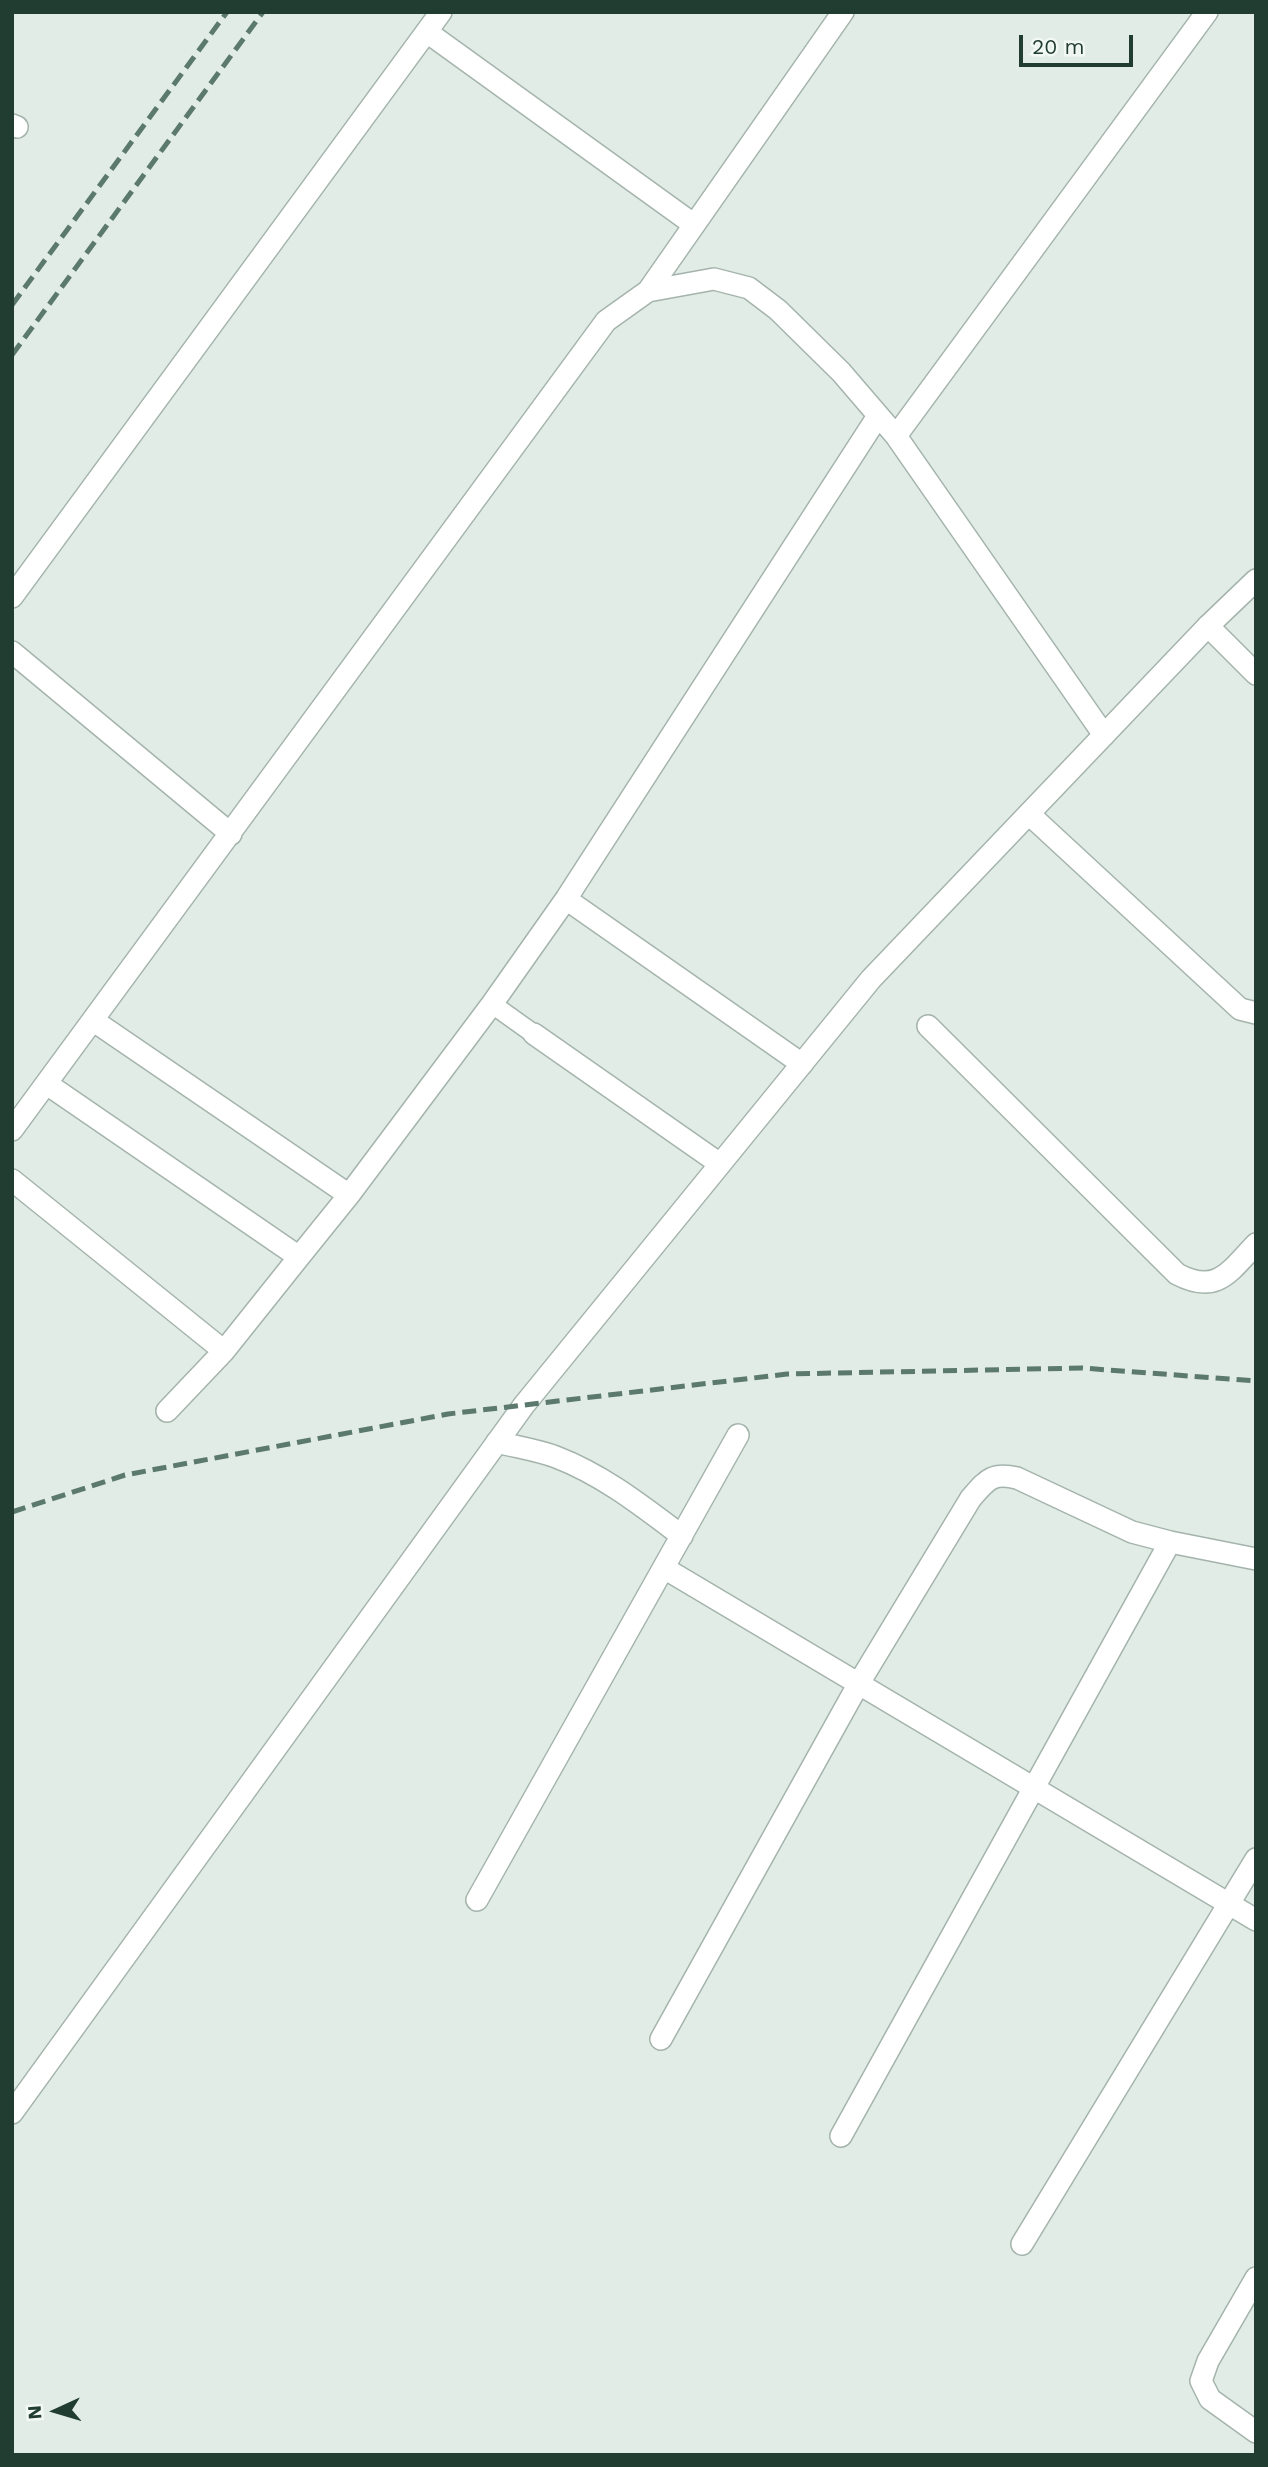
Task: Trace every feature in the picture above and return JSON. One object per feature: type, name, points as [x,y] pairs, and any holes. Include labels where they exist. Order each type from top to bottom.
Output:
[{"type":"street","points":[[12,597],[441,12]]},
{"type":"street","points":[[12,1130],[606,321],[648,290],[843,12]]},
{"type":"street","points":[[896,436],[1207,12]]},
{"type":"street","points":[[427,32],[693,224]]},
{"type":"street","points":[[648,290],[714,279],[749,288],[778,310],[841,372],[896,436],[1104,735]]},
{"type":"street","points":[[167,1411],[224,1351],[349,1195],[492,1004],[566,899],[878,416]]},
{"type":"street","points":[[12,2113],[524,1405],[871,979],[1208,626],[1256,580]]},
{"type":"street","points":[[1208,626],[1256,674]]},
{"type":"street","points":[[12,652],[231,834]]},
{"type":"street","points":[[1029,814],[1240,1009],[1256,1013]]},
{"type":"street","points":[[566,899],[802,1064]]},
{"type":"street","points":[[94,1021],[349,1195]]},
{"type":"street","points":[[928,1026],[1177,1274],[1195,1284],[1217,1281],[1256,1244]]},
{"type":"street","points":[[534,1034],[720,1164]]},
{"type":"street","points":[[47,1084],[299,1257]]},
{"type":"street","points":[[12,1180],[224,1351]]},
{"type":"street","points":[[477,1900],[738,1435]]},
{"type":"street","points":[[497,1442],[554,1456],[583,1469],[616,1487],[681,1536]]},
{"type":"street","points":[[661,2039],[859,1683],[971,1498],[992,1477],[1004,1475],[1017,1478],[1132,1532],[1256,1559]]},
{"type":"street","points":[[841,2136],[1170,1542]]},
{"type":"street","points":[[664,1568],[1256,1920]]},
{"type":"street","points":[[1022,2245],[1256,1859]]},
{"type":"street","points":[[1256,2278],[1208,2361],[1201,2381],[1210,2399],[1256,2432]]},
{"type":"lane","points":[[492,1004],[534,1034]]},
{"type":"railway","points":[[12,305],[227,12]]},
{"type":"railway","points":[[12,355],[263,12]]},
{"type":"railway","points":[[12,1512],[125,1475],[448,1414],[787,1374],[1082,1368],[1256,1381]]}]
